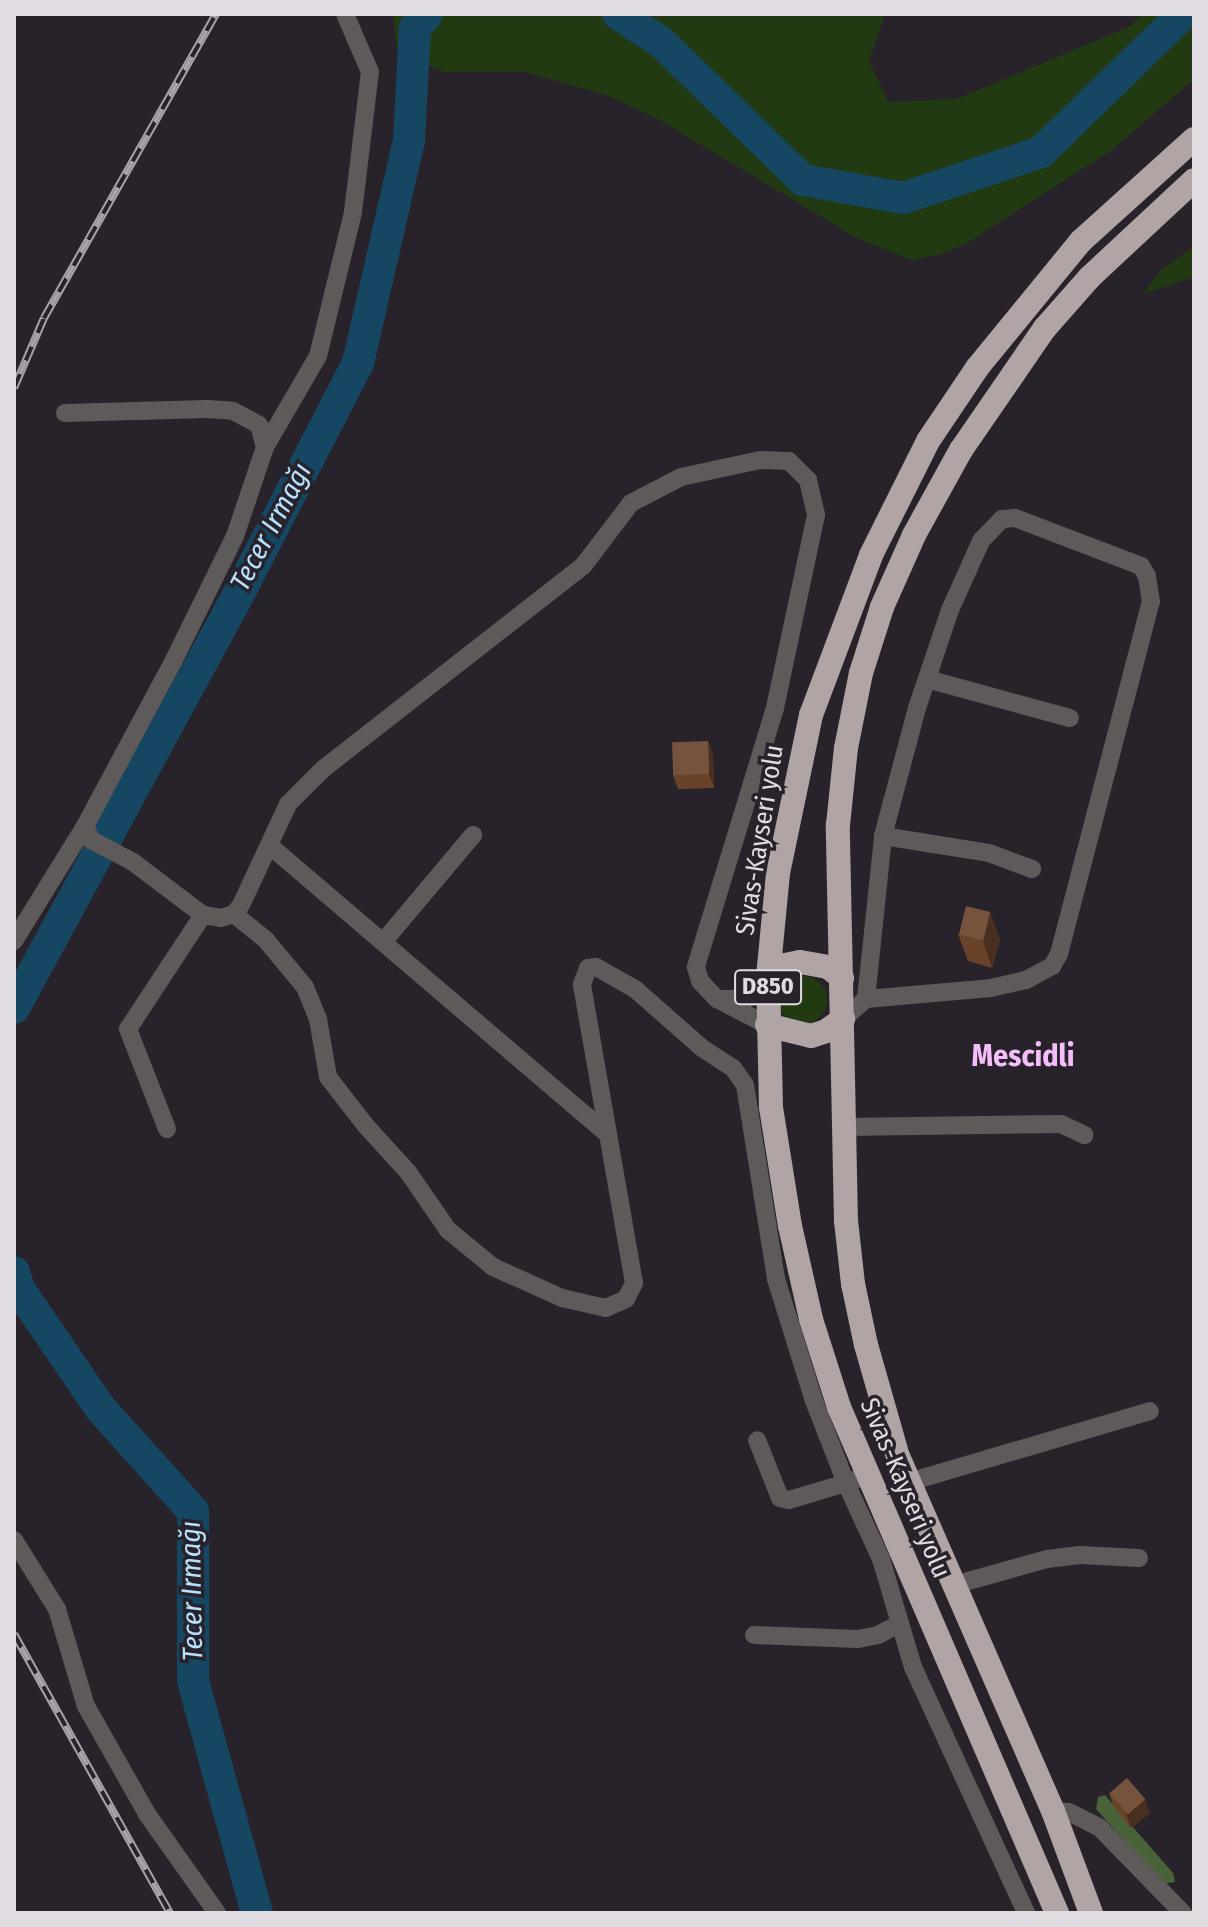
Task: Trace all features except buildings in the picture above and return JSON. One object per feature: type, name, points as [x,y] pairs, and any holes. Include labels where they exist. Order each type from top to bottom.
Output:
[{"type":"highway","name":"Sivas-Kayseri yolu","points":[[1057,1913],[857,1479],[839,1407],[811,1319],[790,1226],[771,1107],[768,977],[778,873],[811,715],[854,595],[928,441],[977,368],[1072,251],[1123,200],[1194,139]]},
{"type":"highway","name":"Sivas-Kayseri yolu","points":[[1091,1913],[1053,1811],[909,1482],[874,1373],[853,1284],[846,1221],[842,978],[836,876],[841,782],[861,673],[893,583],[914,535],[961,450],[1045,328],[1090,277],[1194,180]]},
{"type":"highway","points":[[768,977],[785,965],[800,962],[828,967],[842,978]]},
{"type":"highway","points":[[767,1025],[811,1036],[826,1031],[843,1019]]},
{"type":"street","points":[[14,941],[88,833],[235,536],[265,447],[318,356],[353,212],[370,72],[345,14]]},
{"type":"street","points":[[65,413],[233,411],[259,425],[265,447]]},
{"type":"street","points":[[88,833],[133,862],[203,915],[221,918],[234,914],[288,804],[323,769],[477,652],[583,566],[631,503],[681,477],[760,460],[789,461],[808,480],[816,515],[775,708],[696,958],[697,975],[717,999],[767,1025]]},
{"type":"street","points":[[843,1019],[866,999],[991,988],[1026,980],[1052,966],[1059,954],[1151,602],[1147,576],[1141,566],[1032,522],[1002,519],[981,541],[950,610],[927,679],[883,836],[866,999]]},
{"type":"street","points":[[927,679],[1070,718]]},
{"type":"street","points":[[383,942],[473,835]]},
{"type":"street","points":[[883,836],[989,853],[1032,869]]},
{"type":"street","points":[[269,845],[608,1135]]},
{"type":"street","points":[[234,914],[265,939],[305,987],[318,1019],[328,1077],[366,1126],[408,1172],[448,1230],[493,1267],[521,1283],[562,1298],[606,1308],[626,1299],[634,1283],[582,984],[588,968],[596,967],[635,989],[741,1077],[776,1279],[814,1401],[857,1479],[913,1667],[1026,1913]]},
{"type":"street","points":[[167,1129],[128,1029],[203,915]]},
{"type":"street","points":[[717,999],[746,999],[758,992],[768,977]]},
{"type":"street","points":[[842,978],[866,999]]},
{"type":"street","points":[[845,1127],[1061,1124],[1085,1135]]},
{"type":"street","points":[[909,1482],[1150,1411]]},
{"type":"street","points":[[757,1440],[780,1498],[789,1500],[857,1479]]},
{"type":"street","points":[[14,1540],[57,1609],[86,1706],[147,1814],[217,1913]]},
{"type":"street","points":[[954,1585],[1047,1559],[1080,1555],[1139,1558]]},
{"type":"street","points":[[754,1635],[858,1639],[878,1635],[899,1624]]},
{"type":"street","points":[[1053,1811],[1085,1818],[1100,1828],[1183,1913]]},
{"type":"green space","points":[[393,14],[885,14],[869,61],[888,102],[957,99],[1131,26],[1141,14],[1194,14],[1194,79],[1112,150],[967,243],[939,255],[912,260],[857,238],[658,119],[606,95],[525,72],[444,72],[419,61],[397,48]]},
{"type":"green space","points":[[1194,246],[1194,277],[1143,294],[1161,270]]},
{"type":"green space","points":[[803,976],[820,983],[827,1000],[820,1017],[803,1024],[786,1017],[779,1000],[786,983]]},
{"type":"green space","points":[[1105,1795],[1173,1873],[1175,1882],[1163,1884],[1096,1809],[1098,1797]]},
{"type":"waterway","name":"Tecer Irmağı","points":[[14,1008],[233,605],[358,363],[409,141],[415,28],[427,14]]},
{"type":"waterway","name":"Tecer Irmağı","points":[[618,14],[661,42],[803,180],[903,198],[1041,152],[1183,14]]},
{"type":"waterway","name":"Tecer Irmağı","points":[[14,1272],[19,1289],[101,1409],[193,1511],[193,1681],[257,1913]]},
{"type":"railway","points":[[14,388],[44,318],[216,14]]},
{"type":"railway","points":[[14,1634],[170,1913]]},
{"type":"district","name":"Mescidli","points":[[1023,1056]]}]
